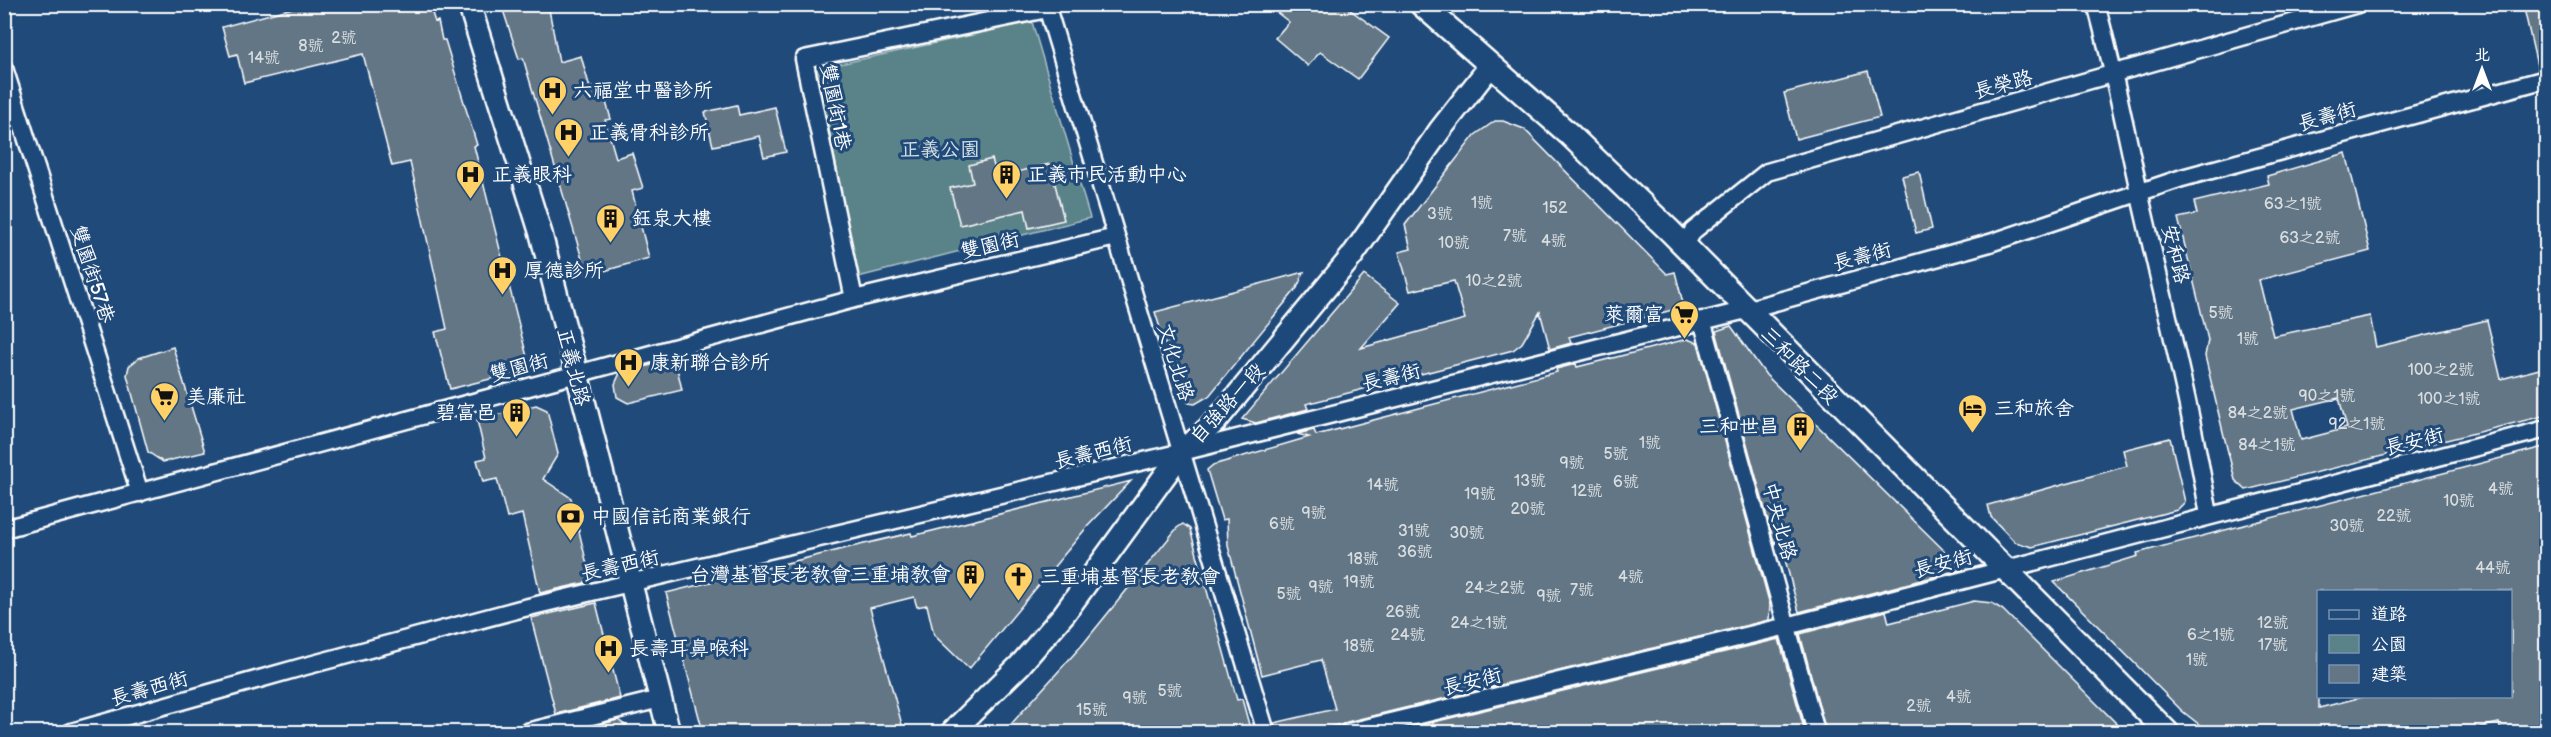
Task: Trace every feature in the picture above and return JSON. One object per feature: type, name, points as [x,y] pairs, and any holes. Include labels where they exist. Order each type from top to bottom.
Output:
[{"type":"main road","name":"三和路二段","points":[[1418,5],[1491,65],[1615,178],[2167,732]]},
{"type":"street","name":"正義北路","points":[[469,4],[541,234],[669,732]]},
{"type":"street","name":"安和路","points":[[2096,4],[2115,75],[2139,191],[2169,312],[2197,444],[2209,515]]},
{"type":"street","name":"長榮路","points":[[1684,247],[1693,231],[1767,172],[2115,75],[2358,4]]},
{"type":"street","name":"文化北路","points":[[1046,7],[1266,732]]},
{"type":"street","name":"雙園街1巷","points":[[854,299],[804,59],[1046,7]]},
{"type":"street","name":"自強路一段","points":[[952,732],[1020,665],[1064,614],[1182,452],[1216,421],[1352,256],[1440,130],[1491,65]]},
{"type":"street","name":"雙園街57巷","points":[[4,68],[140,493]]},
{"type":"street","name":"長壽街","points":[[1182,452],[1746,309],[1990,243],[2139,191],[2547,79]]},
{"type":"street","name":"雙園街","points":[[4,529],[854,299],[1116,237]]},
{"type":"street","name":"中央北路","points":[[1702,320],[1816,732]]},
{"type":"street","name":"長安街","points":[[1349,732],[1787,626],[2547,429]]},
{"type":"street","name":"長壽西街","points":[[71,732],[520,609],[630,585],[1182,452]]},
{"type":"street","points":[[527,732],[660,699]]},
{"type":"green space","name":"正義公園","points":[[1032,22],[1090,218],[858,277],[817,69]]},
{"type":"building","points":[[307,4],[429,4],[435,22],[438,21],[442,40],[445,40],[477,145],[474,146],[530,369],[450,389],[435,332],[447,329],[410,162],[392,166],[363,54],[244,83],[237,54],[230,56],[222,27]]},
{"type":"building","points":[[501,4],[548,4],[559,62],[581,56],[590,88],[608,83],[613,100],[606,102],[611,119],[605,120],[616,158],[632,153],[643,188],[632,191],[649,258],[587,276],[523,58],[519,59]]},
{"type":"building","points":[[1266,4],[1342,4],[1389,38],[1358,79],[1320,52],[1308,66],[1275,38],[1289,22]]},
{"type":"building","points":[[2523,4],[2547,4],[2547,69],[2538,70]]},
{"type":"building","points":[[1868,71],[1880,117],[1796,139],[1784,93]]},
{"type":"building","points":[[737,105],[739,115],[775,107],[786,152],[764,157],[759,136],[713,146],[705,112]]},
{"type":"building","points":[[1495,121],[1503,121],[1524,129],[1667,274],[1675,272],[1684,307],[1569,337],[1571,343],[1550,349],[1540,312],[1522,343],[1513,350],[1306,404],[1308,409],[1256,423],[1242,419],[1364,275],[1400,303],[1361,348],[1465,319],[1454,281],[1410,291],[1399,252],[1411,249],[1405,225],[1475,135]]},
{"type":"building","points":[[2346,153],[2370,251],[2259,280],[2273,336],[2370,316],[2376,347],[2487,320],[2501,379],[2547,367],[2547,415],[2246,490],[2235,480],[2222,428],[2205,356],[2208,340],[2178,218],[2197,214],[2194,202],[2269,184],[2267,176]],"holes":[[[2339,398],[2347,428],[2301,440],[2293,409]]]},
{"type":"building","name":"正義市民活動中心","points":[[992,159],[997,177],[1050,164],[1064,220],[1029,228],[1025,210],[960,225],[950,188],[973,183],[969,165]]},
{"type":"building","points":[[1919,172],[1932,229],[1916,233],[1902,176]]},
{"type":"building","points":[[1304,272],[1297,288],[1209,396],[1195,404],[1189,403],[1181,395],[1155,312]]},
{"type":"building","points":[[1731,326],[1766,375],[1963,569],[1799,612],[1777,529],[1775,546],[1716,331]]},
{"type":"building","points":[[1687,339],[1698,343],[1770,605],[1769,620],[1347,722],[1341,725],[1339,732],[1338,725],[1307,732],[1276,732],[1274,723],[1335,709],[1321,660],[1262,675],[1228,546],[1227,519],[1222,520],[1207,470],[1213,465],[1309,437],[1297,434],[1314,430],[1316,435],[1557,372],[1556,369],[1576,364],[1577,367]]},
{"type":"building","points":[[173,347],[205,452],[163,462],[148,452],[127,375],[129,366],[139,358]]},
{"type":"building","points":[[675,359],[682,390],[628,403],[617,397],[615,384],[620,373]]},
{"type":"building","points":[[536,405],[547,410],[558,454],[543,479],[571,498],[590,577],[584,583],[540,593],[522,514],[507,518],[497,479],[483,482],[477,460],[486,458],[477,420]]},
{"type":"building","points":[[2170,438],[2185,502],[2177,510],[2032,547],[2015,542],[1991,517],[1988,505],[2127,466],[2123,450]]},
{"type":"building","points":[[2547,446],[2547,732],[2501,732],[2499,723],[2460,732],[2209,732],[2182,711],[2054,582],[2138,556],[2137,553]]},
{"type":"building","points":[[1131,481],[1087,527],[969,669],[934,635],[927,605],[917,607],[914,597],[870,608],[904,732],[703,732],[666,593],[911,533],[912,536]]},
{"type":"building","points":[[1183,524],[1190,529],[1237,700],[1242,699],[1251,732],[1034,732],[1034,726],[1004,732],[1083,644],[1177,528]]},
{"type":"building","points":[[1974,601],[1992,603],[2003,610],[2125,732],[1826,732],[1800,634],[1886,611],[1889,623]]},
{"type":"building","points":[[596,603],[620,698],[556,714],[531,618]]},
{"type":"building","points":[[1779,639],[1805,732],[1392,732]]},
{"type":"building","points":[[618,720],[635,732],[569,732]]},
{"type":"place","name":"六福堂中醫診所","points":[[552,116]]},
{"type":"place","name":"正義骨科診所","points":[[568,158]]},
{"type":"place","name":"正義眼科","points":[[471,200]]},
{"type":"place","name":"正義市民活動中心","points":[[1006,200]]},
{"type":"place","name":"鈺泉大樓","points":[[611,244]]},
{"type":"place","name":"厚德診所","points":[[503,296]]},
{"type":"place","name":"萊爾富","points":[[1685,340]]},
{"type":"place","name":"康新聯合診所","points":[[629,388]]},
{"type":"place","name":"美廉社","points":[[165,422]]},
{"type":"place","name":"三和旅舍","points":[[1973,434]]},
{"type":"place","name":"碧富邑","points":[[517,438]]},
{"type":"place","name":"三和世昌","points":[[1800,452]]},
{"type":"place","name":"中國信託商業銀行","points":[[570,542]]},
{"type":"place","name":"台灣基督長老教會三重埔教會","points":[[971,600]]},
{"type":"place","name":"三重埔基督長老教會","points":[[1019,602]]},
{"type":"place","name":"長壽耳鼻喉科","points":[[608,674]]}]
